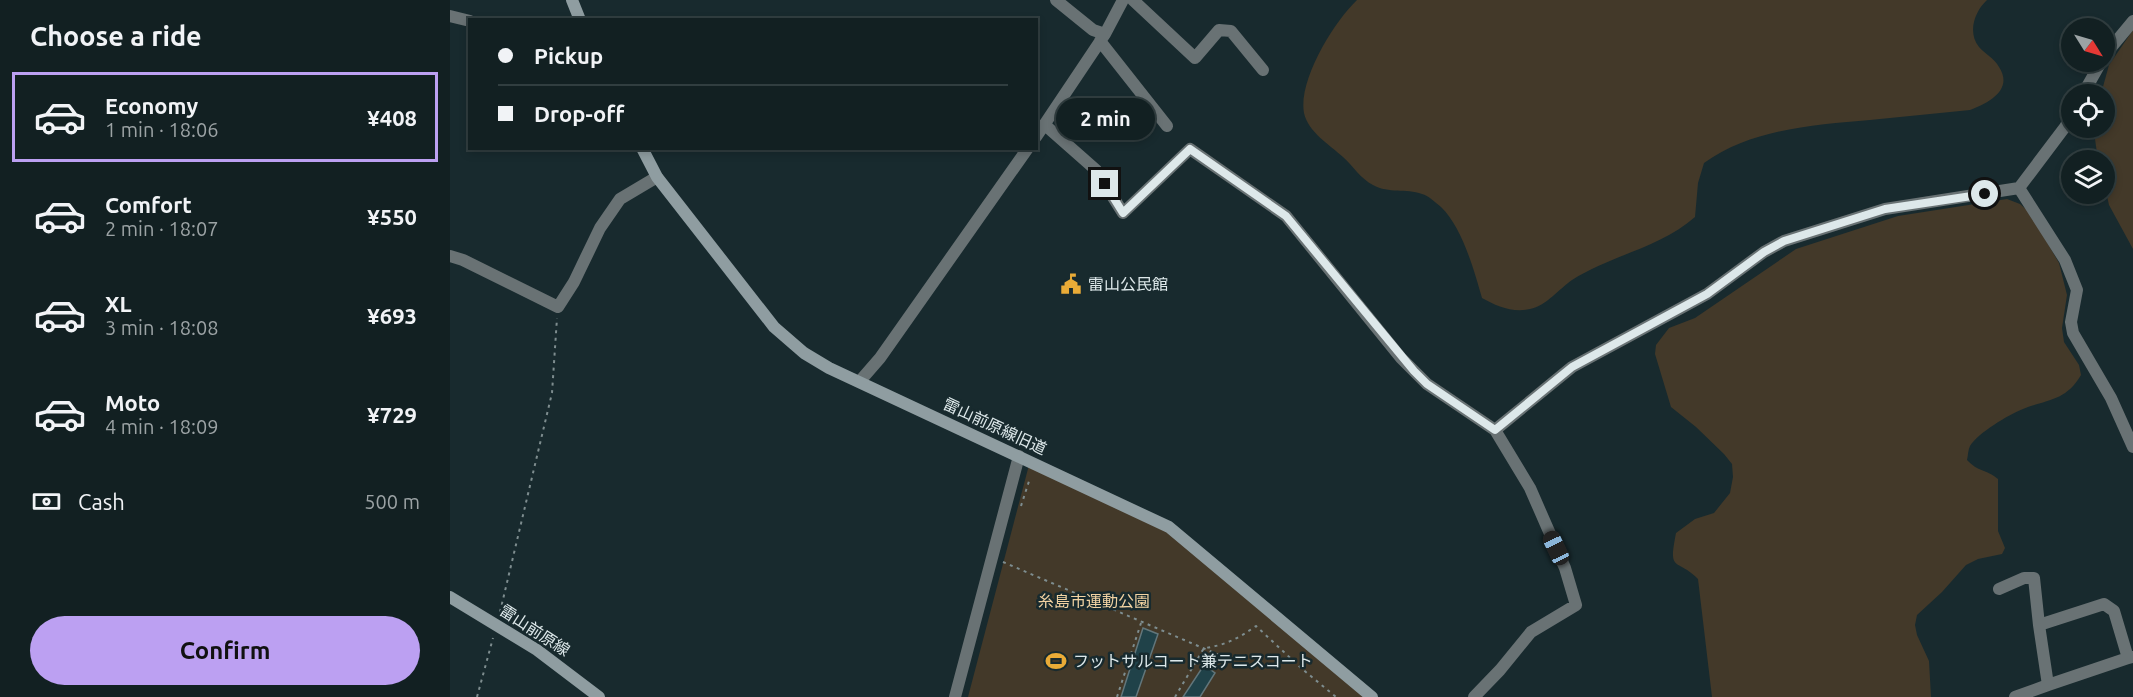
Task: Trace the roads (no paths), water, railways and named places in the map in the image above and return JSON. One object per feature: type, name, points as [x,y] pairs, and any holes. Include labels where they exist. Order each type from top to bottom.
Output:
[{"type":"street","points":[[572,0],[579,18]]},
{"type":"street","points":[[1056,0],[1103,38],[1167,126]]},
{"type":"street","points":[[1038,134],[1103,38],[1123,0]]},
{"type":"street","points":[[1133,0],[1196,58],[1219,30],[1231,31],[1263,70]]},
{"type":"street","points":[[450,16],[468,20]]},
{"type":"street","points":[[2115,43],[2133,21]]},
{"type":"street","points":[[1045,125],[1096,170],[1123,213],[1190,149],[1286,216],[1407,364],[1427,384],[1495,430],[1530,488],[1565,568],[1576,605],[1531,632],[1474,697]]},
{"type":"street","points":[[1495,430],[1572,367],[1707,294],[1764,252],[1784,241],[1885,209],[2019,188],[2061,133]]},
{"type":"street","name":"雷山前原線旧道","points":[[644,150],[657,177],[774,327],[804,353],[829,368],[1169,527],[1372,697]]},
{"type":"street","points":[[860,381],[880,358],[1027,150]]},
{"type":"street","points":[[450,256],[463,260],[558,307],[574,282],[600,228],[620,199],[657,177]]},
{"type":"street","points":[[2019,188],[2064,260],[2077,290],[2071,322],[2073,333],[2111,398],[2133,447]]},
{"type":"street","points":[[956,697],[1019,456]]},
{"type":"street","points":[[1999,589],[2024,578],[2034,578],[2048,686]]},
{"type":"street","name":"雷山前原線","points":[[450,597],[497,624],[560,666],[599,697]]},
{"type":"street","points":[[2015,697],[2131,658],[2114,611],[2104,604],[2039,626]]},
{"type":"place","name":"雷山公民館","points":[[1071,284]]},
{"type":"place","name":"フットサルコート兼テニスコート","points":[[1056,661]]},
{"type":"park label","name":"糸島市運動公園","points":[[1094,601]]}]
